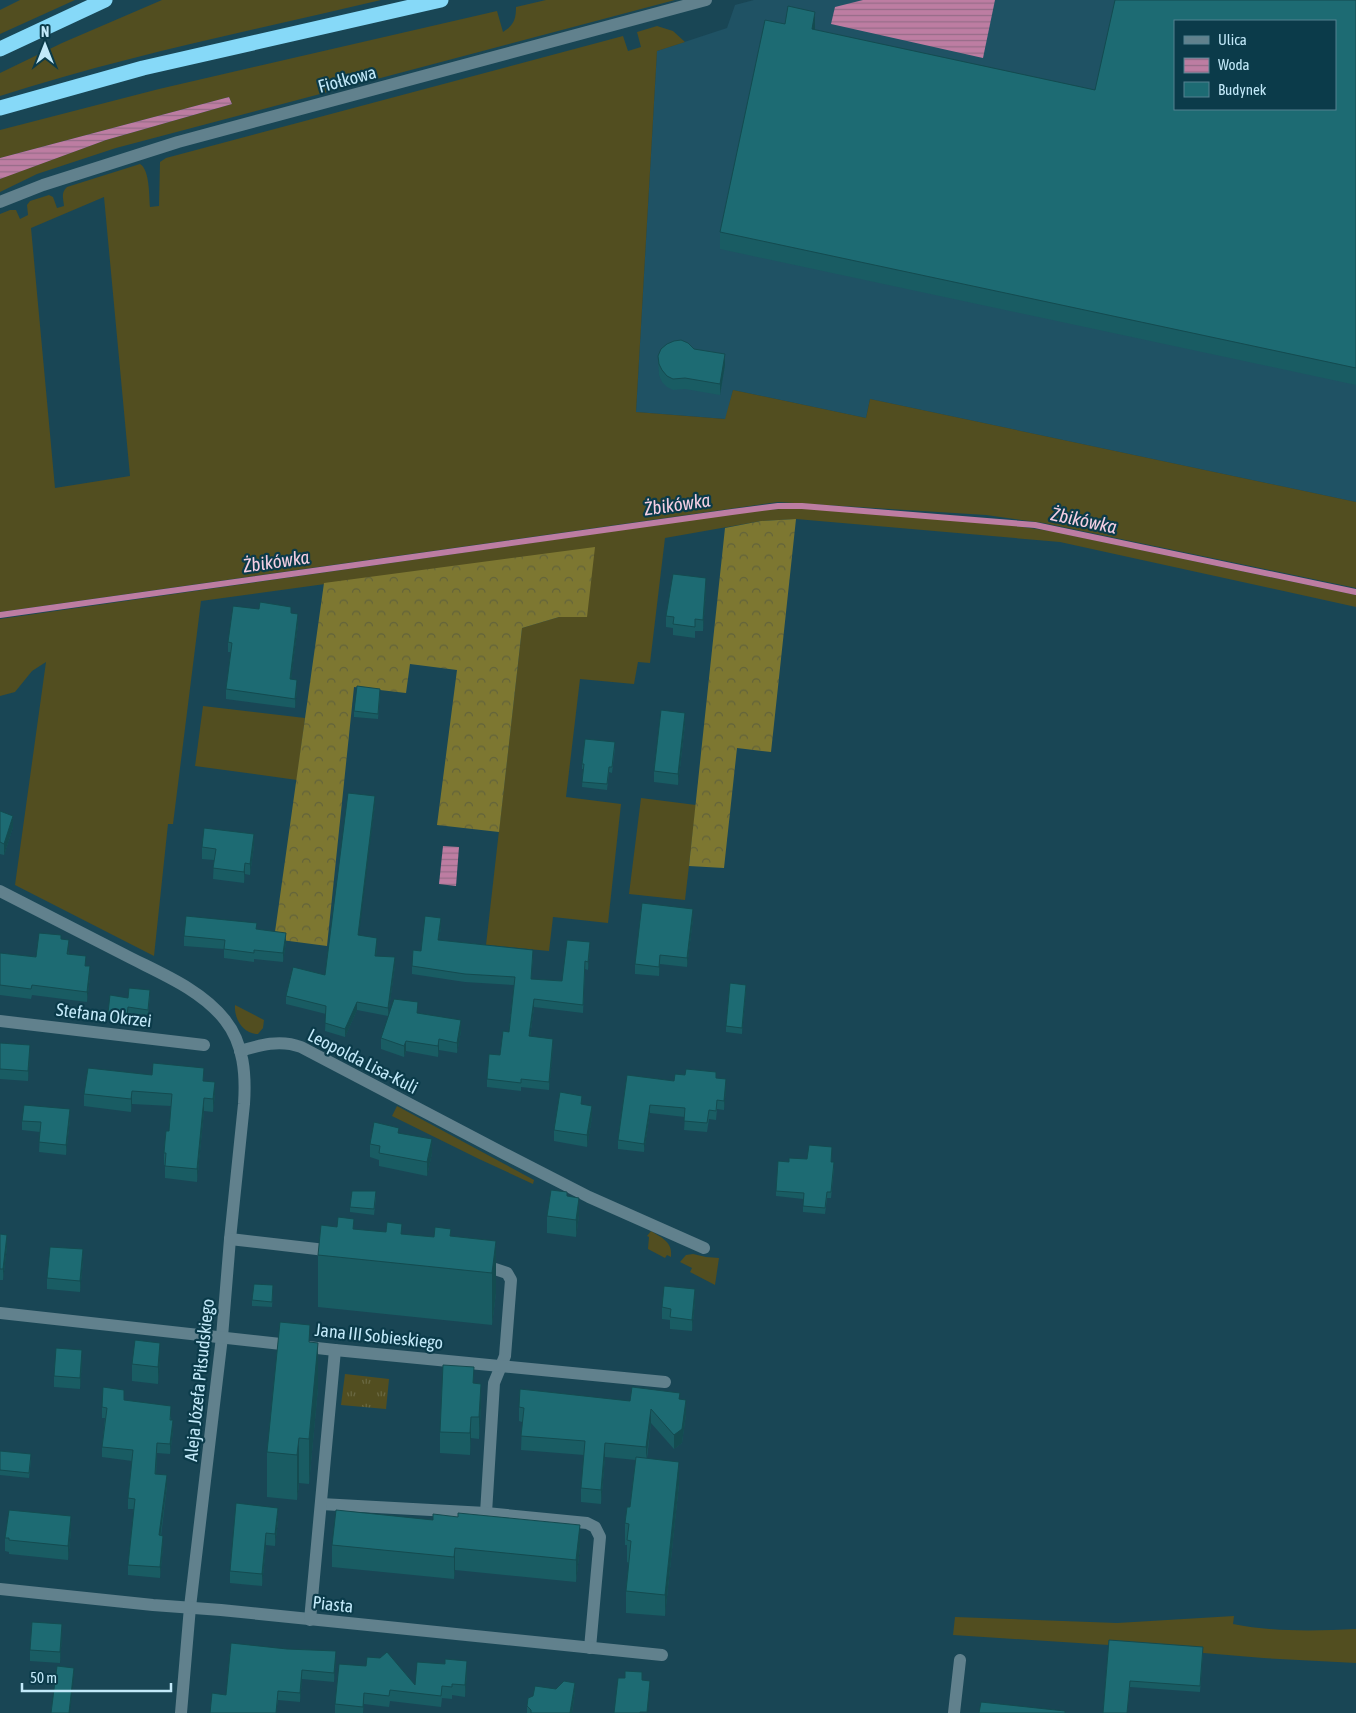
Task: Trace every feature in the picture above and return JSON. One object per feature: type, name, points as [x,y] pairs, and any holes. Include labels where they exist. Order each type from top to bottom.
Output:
[{"type":"highway","points":[[0,49],[105,0]]},
{"type":"highway","points":[[0,108],[143,68],[441,0]]},
{"type":"street","name":"Fiołkowa","points":[[0,202],[43,184],[178,142],[706,0]]},
{"type":"street","points":[[0,891],[196,993],[225,1020],[240,1050]]},
{"type":"street","name":"Stefana Okrzei","points":[[0,1021],[204,1044]]},
{"type":"street","name":"Leopolda Lisa-Kuli","points":[[240,1050],[277,1042],[286,1042],[301,1047],[513,1159],[590,1197],[704,1248]]},
{"type":"street","name":"Aleja Józefa Piłsudskiego","points":[[181,1713],[190,1607],[222,1337],[246,1082],[240,1050]]},
{"type":"street","points":[[230,1238],[351,1253]]},
{"type":"street","points":[[466,1266],[495,1269],[507,1273],[511,1280],[504,1356],[494,1383],[486,1513]]},
{"type":"street","name":"Jana III Sobieskiego","points":[[0,1314],[335,1350],[665,1382]]},
{"type":"street","points":[[310,1620],[335,1350]]},
{"type":"street","points":[[321,1504],[486,1513],[587,1522],[595,1527],[600,1538],[590,1648]]},
{"type":"street","name":"Piasta","points":[[0,1589],[662,1655]]},
{"type":"street","points":[[954,1713],[960,1660]]},
{"type":"shaded area","points":[[754,0],[1356,0],[1356,502],[870,399],[866,418],[733,390],[726,419],[636,412],[657,51],[727,28],[735,5]]},
{"type":"green space","points":[[20,0],[75,0],[0,34],[0,10]]},
{"type":"green space","points":[[162,0],[381,0],[94,68],[0,96],[0,73],[62,43]]},
{"type":"green space","points":[[546,0],[675,0],[116,148],[37,174],[0,192],[0,179],[2,178],[106,140],[232,104],[229,97],[0,158],[0,130],[159,89],[497,11],[503,32],[514,21],[516,7]]},
{"type":"green space","points":[[657,26],[673,31],[685,42],[657,51],[636,412],[725,419],[733,390],[866,418],[870,399],[1356,502],[1356,588],[1044,523],[986,515],[778,502],[0,612],[0,214],[16,210],[20,219],[28,215],[27,205],[30,201],[49,195],[53,197],[57,208],[64,206],[63,193],[67,187],[140,164],[146,172],[150,207],[159,206],[160,162],[166,158],[623,36],[628,51],[641,47],[637,32]],"holes":[[[104,197],[130,476],[55,488],[31,228]]]},
{"type":"green space","points":[[799,508],[1009,525],[1050,531],[1356,595],[1356,607],[1060,542],[796,519],[761,521],[665,538],[650,663],[638,662],[634,684],[580,679],[566,797],[621,804],[608,923],[553,917],[549,951],[486,945],[522,628],[559,617],[587,617],[420,571],[201,601],[173,824],[168,824],[154,956],[15,885],[46,662],[32,671],[15,692],[0,696],[0,619],[761,510]]},
{"type":"green space","points":[[796,519],[771,752],[737,748],[724,868],[689,866],[725,528],[761,521]]},
{"type":"green space","points":[[595,547],[587,617],[559,617],[522,628],[499,832],[437,825],[457,670],[410,664],[406,693],[354,687],[327,946],[274,939],[324,583]]},
{"type":"green space","points":[[203,706],[305,718],[297,780],[195,766]]},
{"type":"green space","points":[[641,798],[696,805],[685,900],[629,894]]},
{"type":"green space","points":[[235,1005],[264,1020],[263,1028],[258,1034],[244,1029],[240,1025]]},
{"type":"green space","points":[[397,1106],[534,1180],[533,1184],[392,1116]]},
{"type":"green space","points":[[651,1231],[663,1238],[668,1244],[671,1257],[667,1255],[665,1258],[648,1249],[649,1237],[647,1236]]},
{"type":"green space","points":[[693,1254],[719,1258],[715,1285],[690,1272],[692,1268],[680,1262],[686,1255]]},
{"type":"green space","points":[[345,1374],[389,1379],[386,1409],[341,1405]]},
{"type":"green space","points":[[1234,1616],[1233,1624],[1248,1627],[1279,1630],[1356,1629],[1356,1663],[953,1635],[955,1617],[1117,1623]]},
{"type":"water","points":[[863,0],[995,0],[983,58],[831,24],[835,7]]},
{"type":"water","points":[[229,97],[232,104],[106,140],[0,179],[0,158]]},
{"type":"water","points":[[443,846],[459,847],[456,886],[439,884]]},
{"type":"building","points":[[1115,0],[1356,0],[1356,368],[720,232],[765,20],[785,24],[788,6],[815,12],[812,29],[1095,90]]},
{"type":"building","points":[[681,340],[688,343],[694,349],[725,354],[720,384],[685,378],[673,379],[667,376],[659,364],[658,356],[661,349],[667,344]]},
{"type":"building","points":[[673,574],[706,578],[703,620],[695,619],[695,627],[673,624],[674,617],[666,616]]},
{"type":"building","points":[[260,602],[291,607],[291,613],[298,614],[290,679],[297,680],[295,699],[226,689],[232,643],[228,642],[233,606],[259,609]]},
{"type":"building","points":[[357,686],[380,689],[378,714],[354,711]]},
{"type":"building","points":[[661,710],[685,713],[678,774],[654,771]]},
{"type":"building","points":[[585,739],[615,742],[612,767],[609,767],[607,784],[582,782]]},
{"type":"building","points":[[348,793],[375,796],[358,935],[377,938],[375,956],[395,957],[388,1008],[357,1002],[345,1029],[325,1023],[326,1006],[286,996],[293,967],[325,975]]},
{"type":"building","points":[[0,811],[13,816],[4,844],[0,842]]},
{"type":"building","points":[[204,828],[254,834],[250,864],[245,863],[244,872],[213,868],[216,849],[202,847]]},
{"type":"building","points":[[642,903],[693,909],[687,958],[660,955],[659,967],[635,964]]},
{"type":"building","points":[[186,916],[257,923],[256,929],[286,933],[283,953],[254,950],[254,953],[224,949],[225,940],[184,936]]},
{"type":"building","points":[[425,916],[441,918],[438,940],[533,950],[531,979],[562,981],[567,940],[590,942],[588,962],[585,961],[583,1005],[534,999],[529,1036],[553,1039],[549,1082],[521,1079],[521,1083],[487,1079],[489,1054],[500,1055],[503,1031],[509,1032],[515,977],[465,974],[412,966],[413,950],[421,951]]},
{"type":"building","points":[[39,933],[61,935],[61,939],[69,940],[67,954],[86,956],[85,966],[90,966],[87,992],[32,985],[31,989],[0,985],[0,953],[36,957]]},
{"type":"building","points":[[730,983],[746,985],[742,1028],[726,1026]]},
{"type":"building","points":[[129,988],[150,990],[148,1010],[128,1007],[127,1016],[108,1013],[110,995],[128,998]]},
{"type":"building","points":[[394,999],[418,1002],[417,1013],[461,1020],[457,1043],[439,1039],[438,1046],[406,1041],[404,1046],[381,1038]]},
{"type":"building","points":[[0,1043],[30,1045],[28,1071],[0,1069]]},
{"type":"building","points":[[153,1063],[204,1068],[203,1081],[215,1082],[213,1099],[204,1098],[197,1169],[165,1166],[165,1141],[166,1131],[169,1131],[172,1094],[132,1091],[131,1099],[84,1094],[88,1068],[152,1075]]},
{"type":"building","points":[[686,1069],[716,1072],[716,1078],[726,1079],[724,1101],[717,1100],[716,1111],[709,1110],[707,1123],[684,1121],[685,1108],[650,1105],[644,1144],[618,1140],[627,1075],[674,1081],[675,1074],[685,1075]]},
{"type":"building","points":[[560,1092],[582,1096],[581,1104],[592,1106],[587,1135],[554,1130]]},
{"type":"building","points":[[24,1105],[70,1109],[66,1145],[39,1142],[41,1122],[22,1121]]},
{"type":"building","points":[[374,1122],[399,1128],[398,1133],[432,1139],[427,1162],[379,1153],[380,1146],[370,1144]]},
{"type":"building","points":[[809,1145],[832,1147],[831,1162],[834,1162],[831,1192],[827,1192],[825,1208],[803,1206],[804,1193],[776,1191],[778,1161],[789,1162],[789,1158],[807,1159]]},
{"type":"building","points":[[551,1190],[567,1192],[567,1196],[579,1198],[576,1220],[547,1216]]},
{"type":"building","points":[[352,1191],[376,1191],[374,1209],[350,1207]]},
{"type":"building","points":[[338,1217],[354,1219],[353,1229],[386,1232],[387,1222],[402,1224],[401,1234],[434,1237],[435,1227],[451,1229],[450,1236],[496,1241],[492,1273],[318,1255],[321,1225],[337,1227]]},
{"type":"building","points":[[0,1234],[7,1235],[3,1269],[0,1269]]},
{"type":"building","points":[[50,1247],[83,1249],[80,1281],[47,1278]]},
{"type":"building","points":[[254,1284],[273,1285],[272,1302],[252,1300]]},
{"type":"building","points":[[664,1286],[695,1289],[692,1320],[670,1317],[671,1309],[662,1307]]},
{"type":"building","points":[[280,1322],[310,1325],[309,1342],[318,1343],[309,1439],[299,1438],[297,1455],[267,1452]]},
{"type":"building","points":[[135,1340],[160,1343],[158,1367],[132,1364]]},
{"type":"building","points":[[56,1348],[82,1350],[80,1378],[54,1376]]},
{"type":"building","points":[[443,1365],[474,1367],[473,1383],[481,1384],[479,1417],[471,1417],[470,1433],[440,1432]]},
{"type":"building","points":[[103,1387],[124,1390],[124,1400],[171,1406],[170,1420],[173,1420],[170,1444],[157,1443],[155,1474],[167,1475],[159,1535],[163,1536],[160,1567],[128,1565],[135,1499],[128,1498],[133,1450],[102,1447],[107,1408],[102,1407]]},
{"type":"building","points":[[632,1387],[680,1393],[679,1399],[686,1400],[682,1429],[674,1435],[651,1409],[646,1447],[605,1443],[601,1490],[581,1488],[585,1441],[521,1436],[524,1408],[519,1407],[520,1389],[630,1401]]},
{"type":"building","points":[[0,1451],[31,1454],[29,1473],[0,1470]]},
{"type":"building","points":[[636,1457],[679,1462],[665,1595],[626,1591],[631,1541],[627,1540],[629,1524],[625,1523],[627,1507],[630,1507]]},
{"type":"building","points":[[236,1503],[278,1508],[275,1534],[266,1533],[262,1574],[230,1571]]},
{"type":"building","points":[[9,1510],[71,1516],[68,1546],[5,1538]]},
{"type":"building","points":[[336,1510],[433,1520],[433,1514],[458,1517],[458,1513],[580,1525],[576,1560],[455,1548],[454,1557],[332,1545]]},
{"type":"building","points":[[32,1622],[62,1624],[60,1652],[30,1650]]},
{"type":"building","points":[[1109,1640],[1203,1647],[1200,1686],[1130,1681],[1127,1713],[1103,1713]]},
{"type":"building","points":[[231,1643],[287,1649],[336,1651],[334,1673],[302,1670],[300,1693],[278,1691],[276,1713],[210,1713],[212,1693],[226,1695]]},
{"type":"building","points":[[387,1652],[415,1685],[417,1662],[445,1664],[445,1659],[467,1661],[465,1685],[452,1684],[452,1687],[442,1686],[441,1696],[390,1690],[389,1696],[364,1693],[363,1707],[335,1704],[339,1664],[366,1666],[367,1657],[380,1658]]},
{"type":"building","points":[[57,1666],[74,1668],[69,1713],[51,1713]]},
{"type":"building","points":[[625,1671],[642,1672],[642,1680],[650,1681],[647,1712],[614,1713],[618,1678],[625,1678]]},
{"type":"building","points":[[564,1681],[575,1683],[570,1713],[531,1713],[527,1706],[528,1698],[533,1696],[535,1686],[556,1689]]},
{"type":"building","points":[[981,1702],[1065,1711],[1065,1713],[979,1713]]},
{"type":"waterway","name":"Żbikówka","points":[[0,615],[778,506],[802,506],[1035,525],[1356,592]]}]
